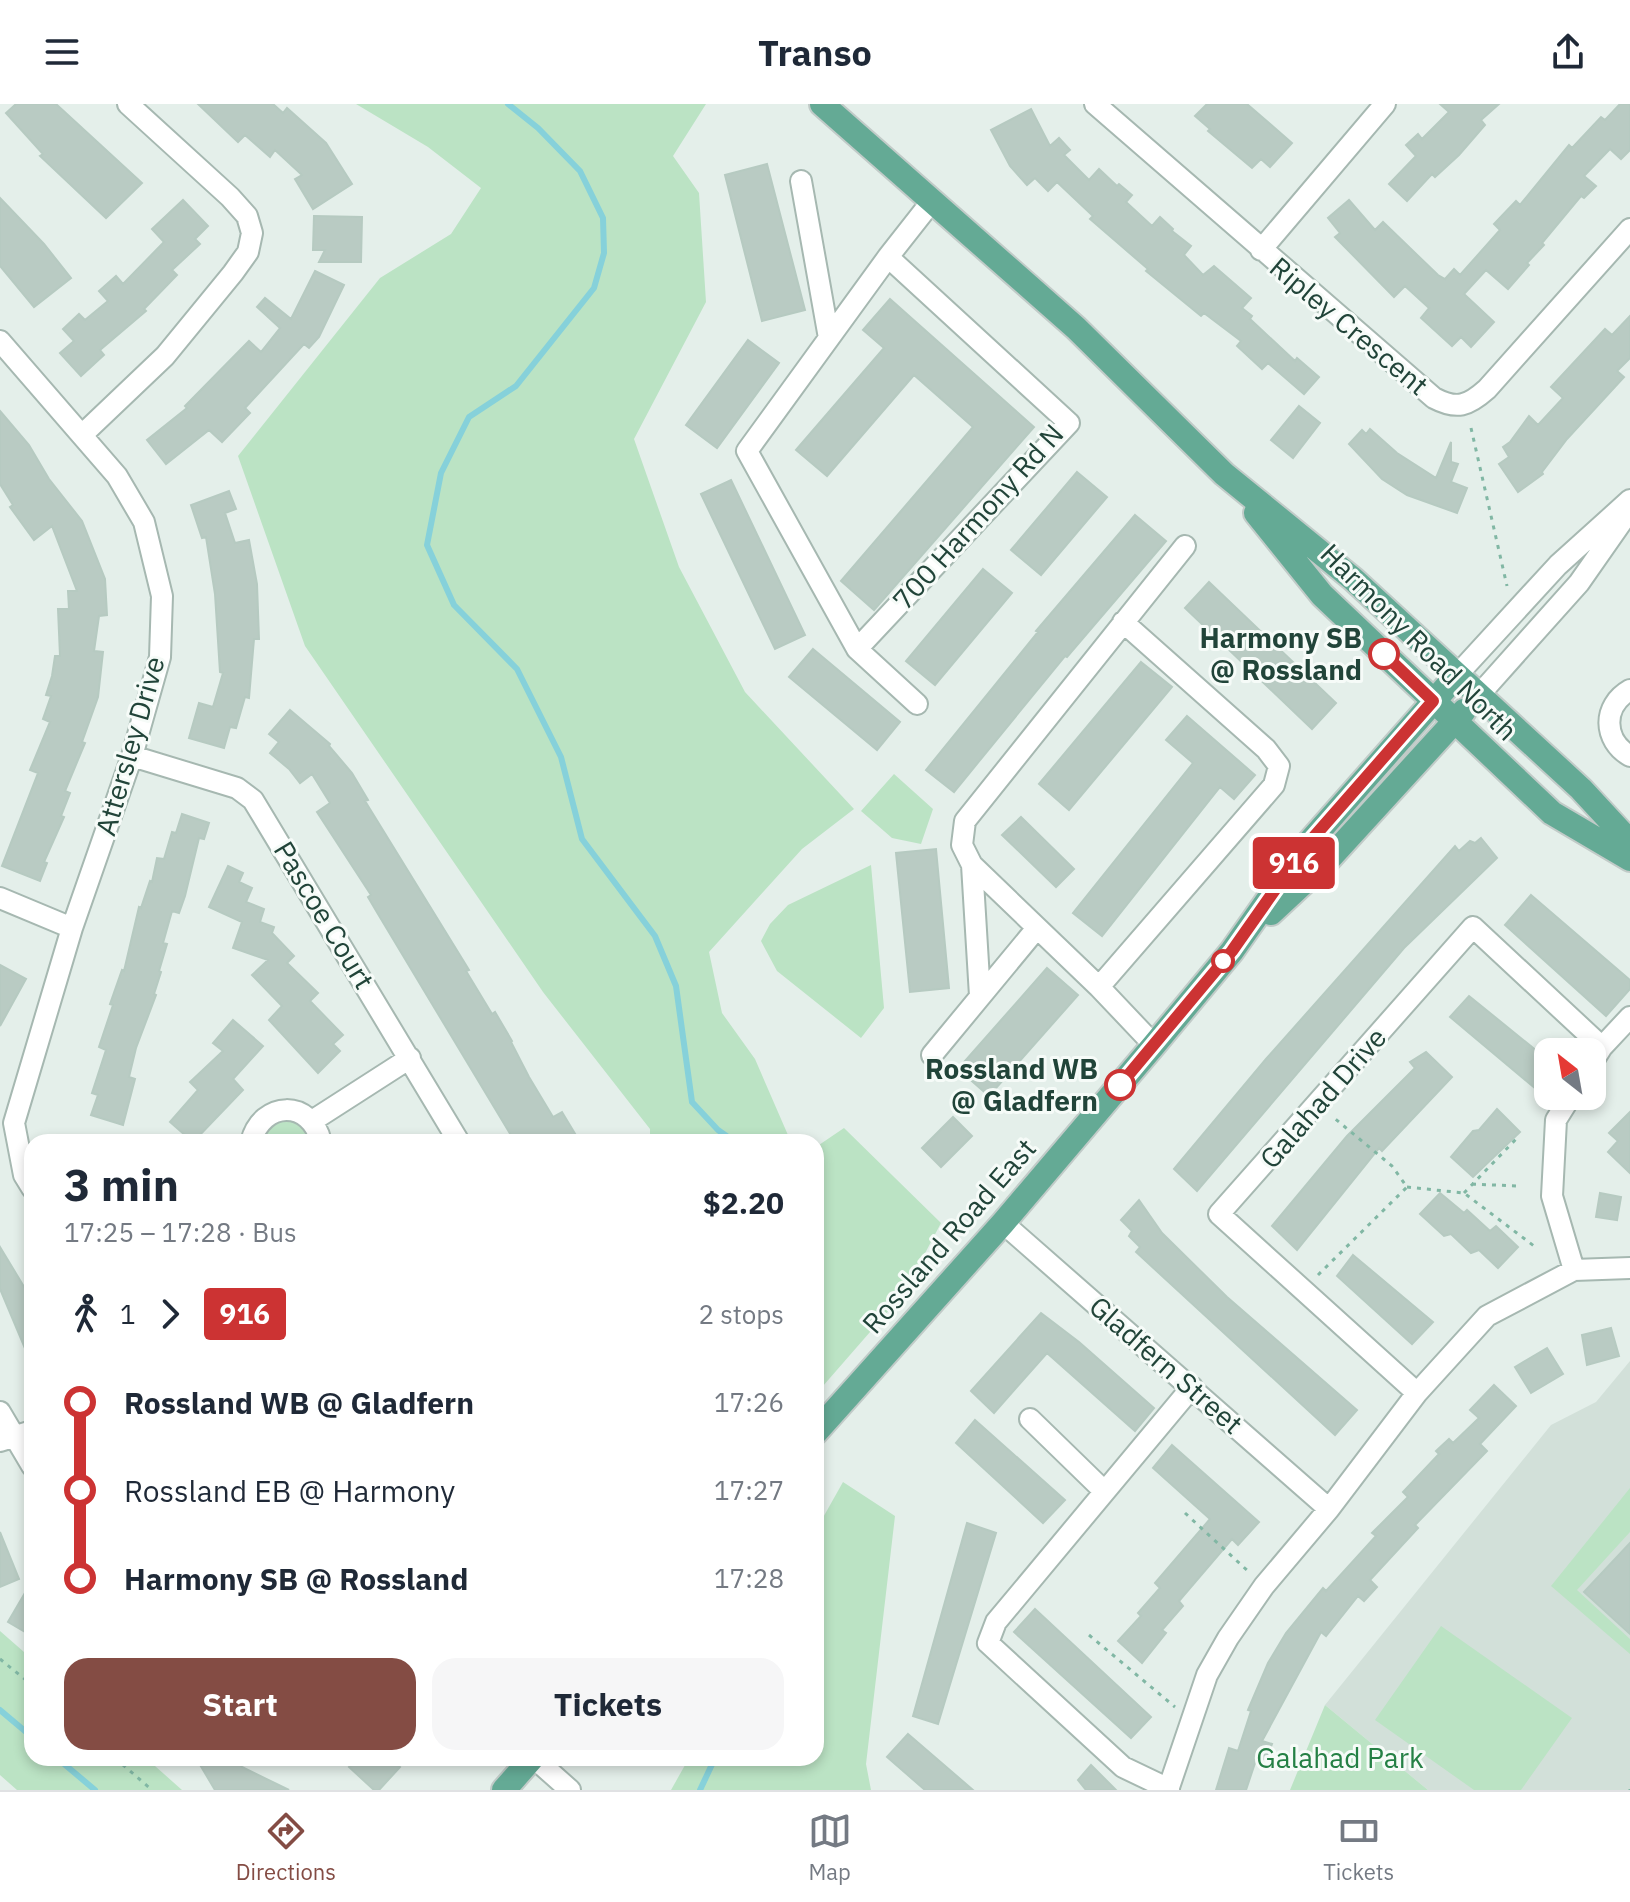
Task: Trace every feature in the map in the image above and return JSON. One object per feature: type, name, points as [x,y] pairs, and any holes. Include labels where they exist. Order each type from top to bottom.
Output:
[{"type":"main road","name":"Harmony Road North","points":[[822,104],[1076,328],[1224,474],[1353,579],[1581,789],[1630,842]]},
{"type":"main road","name":"Harmony Road North","points":[[1224,474],[1322,595],[1433,701],[1552,813],[1630,859]]},
{"type":"main road","name":"Rossland Road East","points":[[824,1423],[1003,1223],[1154,1045],[1232,951],[1305,847],[1457,675]]},
{"type":"main road","points":[[1232,951],[1328,860],[1479,695]]},
{"type":"main road","points":[[504,1790],[526,1766]]},
{"type":"street","points":[[83,434],[165,356],[248,252],[252,233],[247,216],[230,197],[128,104]]},
{"type":"street","name":"Ripley Crescent","points":[[1095,104],[1434,398],[1448,405],[1463,405],[1487,389],[1630,229]]},
{"type":"street","points":[[1261,250],[1385,104]]},
{"type":"street","points":[[801,181],[829,338]]},
{"type":"street","points":[[917,704],[857,649],[747,451],[932,201]]},
{"type":"street","name":"700 Harmony Rd N","points":[[857,649],[1069,423],[888,257]]},
{"type":"street","name":"Attersley Drive","points":[[0,341],[117,476],[144,522],[162,596],[160,657],[132,756],[72,928],[14,1123],[24,1175]]},
{"type":"street","name":"Rossland Road East","points":[[1457,675],[1558,565],[1630,500]]},
{"type":"street","points":[[1479,695],[1579,583],[1630,510]]},
{"type":"street","points":[[1154,1045],[1099,987],[972,865],[962,845],[965,821],[1185,546]]},
{"type":"street","points":[[1099,987],[1274,785],[1279,766],[1266,749],[1123,622]]},
{"type":"street","points":[[1630,690],[1617,699],[1608,720],[1614,742],[1630,756]]},
{"type":"street","name":"Pascoe Court","points":[[132,756],[237,788],[253,800],[454,1134]]},
{"type":"street","points":[[972,865],[980,996]]},
{"type":"street","points":[[0,898],[72,928]]},
{"type":"street","name":"Galahad Drive","points":[[1417,1393],[1219,1214],[1473,927],[1581,1038]]},
{"type":"street","points":[[932,1055],[1037,928]]},
{"type":"street","points":[[1606,1045],[1630,1017]]},
{"type":"street","points":[[312,1121],[410,1058]]},
{"type":"street","points":[[253,1134],[270,1114],[281,1110],[293,1110],[312,1121],[318,1134]]},
{"type":"street","points":[[1562,1110],[1556,1120],[1552,1196],[1574,1270]]},
{"type":"street","name":"Gladfern Street","points":[[1003,1223],[1329,1509]]},
{"type":"street","points":[[1192,1387],[996,1622],[988,1643],[1123,1767],[1168,1790],[1207,1675],[1221,1650],[1264,1586],[1329,1509],[1417,1393],[1487,1316],[1574,1270],[1630,1268]]},
{"type":"street","points":[[0,1412],[15,1436]]},
{"type":"street","points":[[1030,1419],[1104,1491]]},
{"type":"street","points":[[542,1766],[570,1790]]},
{"type":"path","points":[[1471,428],[1507,586]]},
{"type":"path","points":[[1317,1104],[1392,1166],[1407,1187],[1464,1193],[1534,1246]]},
{"type":"path","points":[[1464,1193],[1519,1136]]},
{"type":"path","points":[[1472,1184],[1516,1186]]},
{"type":"path","points":[[1303,1290],[1407,1187]]},
{"type":"path","points":[[1185,1513],[1264,1586]]},
{"type":"path","points":[[1089,1635],[1191,1720]]},
{"type":"path","points":[[0,1659],[24,1678]]},
{"type":"path","points":[[124,1766],[152,1790]]},
{"type":"shaded area","points":[[1630,1361],[1630,1790],[1428,1790],[1325,1705],[1551,1425],[1596,1402]]},
{"type":"green space","points":[[356,104],[706,104],[673,156],[699,193],[706,302],[634,439],[679,567],[745,692],[854,809],[802,849],[709,952],[722,1013],[755,1059],[788,1134],[650,1134],[650,1129],[543,992],[305,646],[238,456],[380,278],[451,234],[481,188],[428,147]]},
{"type":"green space","points":[[894,774],[933,809],[921,844],[892,838],[861,811]]},
{"type":"green space","points":[[871,865],[884,1008],[861,1038],[777,971],[761,941],[770,924],[788,905]]},
{"type":"green space","points":[[281,1121],[292,1122],[307,1134],[266,1134]]},
{"type":"green space","points":[[844,1128],[941,1223],[904,1293],[824,1385],[824,1142]]},
{"type":"green space","points":[[843,1482],[895,1516],[866,1764],[871,1790],[671,1790],[684,1766],[824,1766],[824,1516]]},
{"type":"green space","points":[[1630,1488],[1630,1532],[1577,1590],[1630,1639],[1630,1654],[1551,1586]]},
{"type":"green space","points":[[1441,1626],[1572,1718],[1521,1790],[1474,1790],[1375,1720]]},
{"type":"green space","points":[[0,1631],[24,1652],[24,1766],[155,1766],[182,1790],[17,1790],[0,1775]]},
{"type":"green space","name":"Galahad Park","points":[[1325,1705],[1428,1790],[1290,1790]]},
{"type":"building","points":[[16,104],[56,104],[142,183],[106,218],[40,156],[43,154],[6,113]]},
{"type":"building","points":[[198,104],[273,104],[283,113],[287,108],[326,143],[352,184],[313,209],[295,179],[302,175],[275,150],[270,157],[245,135],[238,142]]},
{"type":"building","points":[[1207,104],[1247,104],[1292,143],[1270,167],[1261,159],[1252,168],[1195,116]]},
{"type":"building","points":[[1440,104],[1499,104],[1481,120],[1485,125],[1459,155],[1435,177],[1432,174],[1407,201],[1389,184],[1416,156],[1406,145],[1418,134],[1422,139],[1449,112]]},
{"type":"building","points":[[1620,104],[1630,104],[1630,150],[1621,159],[1610,149],[1584,176],[1596,186],[1584,198],[1581,196],[1508,289],[1486,270],[1464,294],[1494,322],[1471,347],[1461,337],[1452,346],[1421,318],[1429,308],[1405,286],[1394,297],[1335,237],[1340,233],[1328,218],[1349,200],[1375,230],[1383,222],[1438,275],[1445,279],[1454,269],[1460,275],[1500,230],[1494,224],[1516,201],[1520,205],[1569,145],[1572,148],[1601,117],[1605,120]]},
{"type":"building","points":[[1031,109],[1050,146],[1059,138],[1070,150],[1064,155],[1089,180],[1099,169],[1132,195],[1126,202],[1152,226],[1160,217],[1191,246],[1184,255],[1203,275],[1214,266],[1251,298],[1242,308],[1252,316],[1250,319],[1295,361],[1297,358],[1319,377],[1304,394],[1268,363],[1262,369],[1237,346],[1241,341],[1204,313],[1201,316],[1146,271],[1148,269],[1090,219],[1093,216],[1057,182],[1048,191],[1035,178],[1027,185],[1010,166],[991,130]]},
{"type":"building","points":[[767,164],[805,310],[762,321],[725,175]]},
{"type":"building","points":[[0,198],[71,278],[34,307],[0,266]]},
{"type":"building","points":[[183,200],[208,226],[195,239],[200,244],[172,270],[177,275],[144,309],[146,311],[100,350],[104,355],[81,376],[60,353],[74,341],[63,329],[79,314],[85,320],[108,301],[99,291],[116,276],[123,284],[164,242],[152,229]]},
{"type":"building","points":[[314,216],[362,217],[361,262],[319,262],[325,250],[313,250]]},
{"type":"building","points":[[315,271],[344,285],[319,337],[309,348],[304,344],[245,408],[250,413],[222,442],[209,430],[166,464],[147,440],[187,408],[185,406],[249,341],[261,352],[280,328],[257,307],[265,298],[291,319]]},
{"type":"building","points":[[890,299],[1034,427],[874,610],[841,581],[973,427],[914,375],[827,476],[796,450],[884,348],[863,330]]},
{"type":"building","points":[[1630,316],[1630,358],[1617,371],[1624,377],[1567,439],[1543,474],[1518,492],[1499,464],[1509,457],[1503,447],[1529,416],[1538,425],[1563,398],[1551,387],[1605,329],[1612,335]]},
{"type":"building","points":[[748,340],[779,363],[717,448],[686,425]]},
{"type":"building","points":[[1299,406],[1320,423],[1293,458],[1271,440]]},
{"type":"building","points":[[0,411],[29,445],[49,479],[82,521],[105,579],[107,615],[99,616],[94,651],[103,652],[98,697],[82,742],[85,743],[65,791],[70,793],[61,816],[64,817],[44,862],[47,863],[40,881],[2,866],[38,773],[30,770],[50,722],[43,719],[51,696],[46,695],[55,656],[60,656],[58,609],[69,609],[68,591],[77,591],[52,526],[34,540],[10,507],[13,505],[0,484]]},
{"type":"building","points":[[1370,429],[1397,453],[1436,478],[1451,442],[1451,462],[1458,464],[1451,482],[1467,488],[1457,513],[1407,495],[1382,479],[1349,444],[1362,430],[1366,434]]},
{"type":"building","points":[[1077,472],[1107,497],[1041,575],[1011,550]]},
{"type":"building","points":[[731,480],[805,635],[775,649],[701,494]]},
{"type":"building","points":[[229,491],[236,509],[225,513],[235,543],[249,540],[257,584],[259,639],[254,639],[249,698],[245,697],[236,728],[230,727],[224,748],[189,738],[199,703],[213,707],[223,673],[220,672],[215,594],[206,537],[202,538],[191,505]]},
{"type":"building","points":[[1135,515],[1166,541],[1065,656],[954,792],[926,770],[1036,631]]},
{"type":"building","points":[[983,569],[1012,593],[935,685],[906,661]]},
{"type":"building","points":[[1209,582],[1336,703],[1312,729],[1185,608]]},
{"type":"building","points":[[813,649],[900,722],[877,750],[789,677]]},
{"type":"building","points":[[1141,662],[1172,687],[1069,810],[1039,784]]},
{"type":"building","points":[[290,710],[330,744],[352,773],[368,800],[365,801],[469,970],[466,971],[492,1014],[495,1012],[553,1117],[562,1112],[575,1134],[510,1134],[368,897],[371,895],[317,812],[330,803],[312,774],[300,783],[270,753],[279,742],[269,734]]},
{"type":"building","points":[[1187,716],[1255,775],[1234,799],[1220,787],[1102,936],[1073,913],[1193,763],[1166,740]]},
{"type":"building","points":[[182,814],[209,823],[204,839],[199,838],[179,913],[172,911],[163,943],[167,944],[156,995],[136,1048],[129,1077],[135,1079],[123,1125],[91,1115],[98,1095],[92,1093],[106,1050],[99,1047],[113,1005],[110,1004],[124,971],[139,907],[152,882],[157,858],[164,859],[172,832],[176,833]]},
{"type":"building","points":[[1021,817],[1074,869],[1056,887],[1002,835]]},
{"type":"building","points":[[1481,838],[1497,858],[1404,948],[1197,1191],[1174,1169],[1266,1059],[1455,846],[1459,851],[1470,841],[1475,843]]},
{"type":"building","points":[[936,849],[949,988],[910,992],[896,853]]},
{"type":"building","points":[[228,866],[243,873],[239,882],[252,888],[246,902],[264,909],[260,922],[274,927],[272,933],[294,956],[287,963],[318,993],[310,1001],[343,1035],[333,1044],[340,1051],[318,1073],[269,1020],[282,1006],[252,975],[268,960],[233,948],[242,922],[209,907]]},
{"type":"building","points":[[1531,895],[1630,980],[1630,989],[1606,1016],[1505,925]]},
{"type":"building","points":[[0,965],[26,979],[0,1026]]},
{"type":"building","points":[[1047,968],[1078,995],[989,1096],[958,1069]]},
{"type":"building","points":[[1469,996],[1534,1049],[1534,1087],[1450,1017]]},
{"type":"building","points":[[233,1020],[263,1046],[233,1079],[243,1090],[201,1134],[184,1134],[170,1122],[198,1090],[190,1082],[223,1051],[213,1043]]},
{"type":"building","points":[[1426,1052],[1452,1077],[1382,1151],[1379,1148],[1297,1250],[1272,1226],[1347,1136],[1415,1068],[1410,1062]]},
{"type":"building","points":[[1497,1109],[1520,1132],[1473,1177],[1451,1157]]},
{"type":"building","points":[[1630,1112],[1630,1173],[1608,1152],[1618,1141],[1609,1133]]},
{"type":"building","points":[[953,1117],[972,1136],[941,1167],[922,1148]]},
{"type":"building","points":[[1440,1193],[1464,1213],[1467,1210],[1490,1231],[1496,1226],[1518,1247],[1498,1268],[1479,1250],[1471,1253],[1451,1234],[1444,1236],[1420,1214]]},
{"type":"building","points":[[1600,1193],[1621,1197],[1617,1220],[1596,1217]]},
{"type":"building","points":[[1139,1200],[1162,1233],[1227,1297],[1357,1410],[1335,1435],[1136,1252],[1140,1247],[1129,1236],[1132,1231],[1121,1220]]},
{"type":"building","points":[[0,1247],[24,1287],[24,1346],[0,1289]]},
{"type":"building","points":[[1353,1255],[1433,1322],[1412,1344],[1337,1276]]},
{"type":"building","points":[[1041,1313],[1154,1408],[1135,1431],[1047,1353],[994,1413],[971,1391]]},
{"type":"building","points":[[1611,1328],[1619,1356],[1587,1365],[1582,1335]]},
{"type":"building","points":[[1547,1348],[1563,1374],[1531,1393],[1515,1367]]},
{"type":"building","points":[[1494,1385],[1516,1406],[1480,1444],[1487,1451],[1415,1525],[1418,1528],[1370,1580],[1377,1587],[1364,1601],[1358,1596],[1326,1636],[1321,1632],[1262,1741],[1272,1744],[1266,1760],[1257,1757],[1246,1790],[1216,1790],[1229,1748],[1238,1751],[1251,1711],[1248,1710],[1268,1663],[1286,1633],[1323,1588],[1326,1591],[1376,1536],[1372,1533],[1408,1497],[1403,1492],[1439,1454],[1436,1451],[1449,1439],[1453,1443],[1479,1418],[1470,1410]]},
{"type":"building","points":[[975,1420],[1065,1500],[1043,1523],[956,1443]]},
{"type":"building","points":[[1172,1445],[1259,1522],[1238,1545],[1232,1539],[1179,1601],[1183,1606],[1162,1630],[1166,1633],[1142,1663],[1118,1641],[1141,1616],[1138,1613],[1160,1588],[1155,1583],[1210,1519],[1153,1468]]},
{"type":"building","points":[[967,1523],[996,1533],[938,1724],[913,1716]]},
{"type":"building","points":[[0,1532],[19,1579],[0,1587]]},
{"type":"building","points":[[1630,1543],[1630,1634],[1584,1592]]},
{"type":"building","points":[[24,1595],[24,1631],[8,1622]]},
{"type":"building","points":[[1035,1609],[1151,1717],[1131,1738],[1014,1632]]},
{"type":"building","points":[[908,1734],[973,1790],[925,1790],[887,1757]]},
{"type":"building","points":[[1091,1765],[1116,1790],[1086,1790],[1078,1780]]},
{"type":"building","points":[[201,1766],[241,1766],[289,1790],[215,1790]]},
{"type":"building","points":[[349,1767],[400,1767],[379,1790],[374,1790]]},
{"type":"waterway","points":[[508,104],[538,128],[580,171],[603,218],[604,253],[594,288],[516,386],[469,417],[441,473],[427,545],[454,605],[517,669],[561,757],[582,839],[655,936],[676,986],[692,1102],[724,1134]]},
{"type":"waterway","points":[[0,1710],[24,1730]]},
{"type":"waterway","points":[[66,1766],[95,1790]]},
{"type":"waterway","points":[[700,1790],[711,1766]]},
{"type":"bus line","name":"916","points":[[1120,1085],[1232,951],[1305,847],[1433,701],[1384,654]]},
{"type":"place","name":"Harmony SB @ Rossland","points":[[1384,654]]},
{"type":"place","name":"Rossland WB @ Gladfern","points":[[1120,1085]]}]
